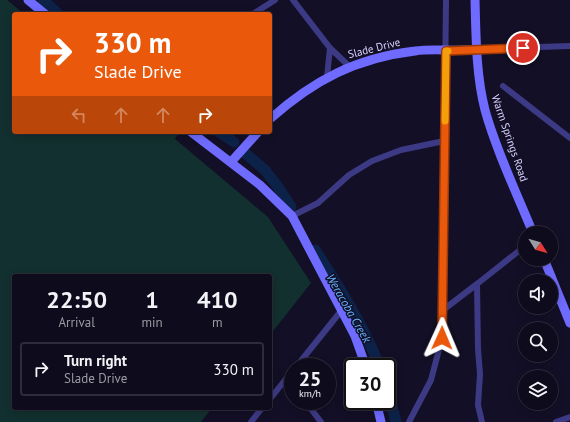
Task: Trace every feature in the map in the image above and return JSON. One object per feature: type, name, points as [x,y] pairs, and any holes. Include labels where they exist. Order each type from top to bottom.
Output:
[{"type":"street","points":[[28,0],[43,12]]},
{"type":"street","points":[[256,12],[276,0]]},
{"type":"street","points":[[293,0],[330,48],[349,66]]},
{"type":"street","points":[[409,422],[431,380],[442,338],[446,0]]},
{"type":"street","name":"Warm Springs Road","points":[[475,0],[477,50],[486,111],[498,146],[530,226]]},
{"type":"street","points":[[477,50],[570,46]]},
{"type":"street","points":[[326,77],[330,48]]},
{"type":"street","name":"Slade Drive","points":[[272,117],[297,97],[326,77],[349,66],[372,59],[416,51],[477,50]]},
{"type":"street","points":[[503,86],[570,138]]},
{"type":"street","points":[[194,134],[260,185],[292,216],[355,336],[363,358]]},
{"type":"street","points":[[230,162],[256,134]]},
{"type":"street","points":[[292,216],[318,203],[349,174],[372,161],[401,150],[444,141]]},
{"type":"street","points":[[443,310],[518,252]]},
{"type":"street","points":[[547,266],[570,323]]},
{"type":"street","points":[[477,284],[480,374],[478,405],[482,422]]},
{"type":"street","points":[[303,358],[341,311]]},
{"type":"street","points":[[272,397],[283,383]]},
{"type":"street","points":[[251,422],[260,410]]},
{"type":"street","points":[[312,410],[321,422]]},
{"type":"street","points":[[378,410],[381,422]]},
{"type":"street","points":[[556,422],[570,416]]},
{"type":"green space","points":[[0,0],[7,0],[22,12],[12,12],[12,134],[178,134],[175,139],[268,217],[311,283],[272,332],[272,274],[12,274],[12,410],[210,410],[201,422],[0,422]]},
{"type":"waterway","name":"Weracoba Creek","points":[[43,0],[56,12]]},
{"type":"waterway","name":"Weracoba Creek","points":[[222,134],[234,142]]},
{"type":"waterway","name":"Weracoba Creek","points":[[246,154],[265,170],[291,207]]},
{"type":"waterway","name":"Weracoba Creek","points":[[315,250],[350,307],[376,358]]},
{"type":"waterway","name":"Weracoba Creek","points":[[393,410],[396,422]]},
{"type":"slow traffic","points":[[445,121],[446,51],[448,51]]},
{"type":"route","points":[[442,338],[446,51],[523,48]]}]
